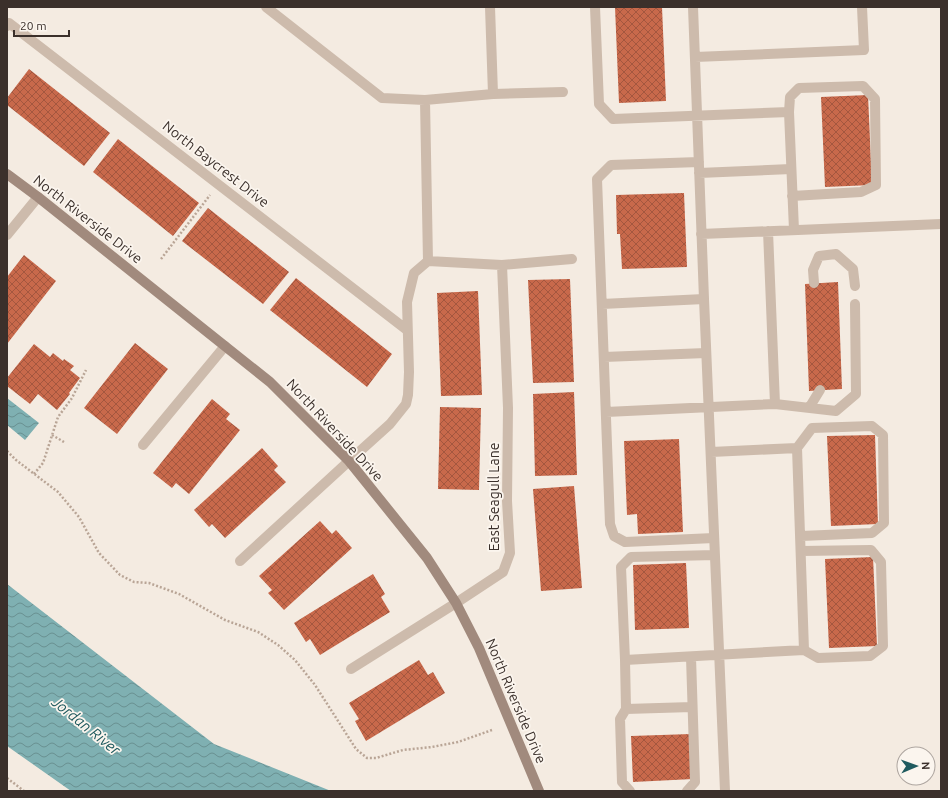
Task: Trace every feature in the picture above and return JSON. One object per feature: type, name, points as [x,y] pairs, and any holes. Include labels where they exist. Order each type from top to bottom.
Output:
[{"type":"street","points":[[266,7],[382,98],[425,100],[493,94],[563,92]]},
{"type":"street","points":[[490,7],[493,94]]},
{"type":"street","points":[[595,7],[599,104],[613,119],[789,112]]},
{"type":"street","points":[[693,7],[701,234],[725,791]]},
{"type":"street","points":[[695,57],[864,50],[862,7]]},
{"type":"street","name":"North Baycrest Drive","points":[[8,23],[408,330]]},
{"type":"street","points":[[792,196],[861,192],[876,185],[875,99],[863,86],[799,88],[790,97],[789,112],[792,196],[794,230]]},
{"type":"street","points":[[425,100],[428,261]]},
{"type":"street","points":[[699,162],[611,165],[598,179],[610,524],[614,536],[625,542],[714,538]]},
{"type":"street","points":[[699,173],[791,169]]},
{"type":"street","name":"North Riverside Drive","points":[[7,174],[270,382],[349,461],[427,558],[456,603],[479,648],[539,791]]},
{"type":"street","points":[[7,235],[38,197]]},
{"type":"street","points":[[701,234],[941,224]]},
{"type":"street","points":[[768,231],[775,404]]},
{"type":"street","points":[[814,284],[813,270],[819,256],[836,254],[853,269],[855,286]]},
{"type":"street","points":[[240,561],[390,424],[406,404],[409,372],[407,302],[414,273],[428,261],[502,266],[572,259]]},
{"type":"street","name":"East Seagull Lane","points":[[351,669],[503,572],[510,553],[507,501],[508,408],[502,266]]},
{"type":"street","points":[[602,304],[704,299]]},
{"type":"street","points":[[606,412],[775,404],[836,411],[856,394],[855,304]]},
{"type":"street","points":[[143,444],[225,346]]},
{"type":"street","points":[[604,357],[706,353]]},
{"type":"street","points":[[809,408],[820,390]]},
{"type":"street","points":[[801,536],[872,533],[884,523],[883,436],[872,426],[812,428],[797,448],[804,650]]},
{"type":"street","points":[[711,452],[797,448]]},
{"type":"street","points":[[625,660],[804,650],[818,658],[870,656],[883,646],[881,562],[871,550],[801,551]]},
{"type":"street","points":[[630,791],[622,782],[620,719],[626,710],[621,567],[631,558],[715,554]]},
{"type":"street","points":[[688,791],[695,782],[691,657]]},
{"type":"street","points":[[626,710],[692,707]]},
{"type":"path","points":[[161,258],[211,193]]},
{"type":"path","points":[[34,474],[43,463],[58,416],[72,398],[86,370]]},
{"type":"path","points":[[52,435],[64,442]]},
{"type":"path","points":[[7,451],[16,460],[58,492],[79,517],[99,553],[120,575],[134,582],[149,583],[179,594],[224,620],[258,632],[278,645],[295,660],[315,685],[356,748],[367,758],[376,758],[403,750],[432,748],[458,742],[492,730]]},
{"type":"path","points":[[7,778],[24,791]]},
{"type":"water","points":[[7,398],[39,423],[25,440],[7,425]]},
{"type":"water","name":"Jordan River","points":[[7,584],[214,744],[331,791],[71,791],[7,746]]},
{"type":"building","points":[[615,7],[662,7],[666,101],[619,103]]},
{"type":"building","points":[[29,69],[110,133],[84,166],[7,105],[7,98]]},
{"type":"building","points":[[868,95],[872,185],[825,187],[821,97]]},
{"type":"building","points":[[118,139],[199,203],[173,236],[93,172]]},
{"type":"building","points":[[684,193],[687,267],[622,269],[620,234],[617,234],[616,195]]},
{"type":"building","points":[[208,208],[289,272],[263,304],[182,241]]},
{"type":"building","points":[[24,255],[56,281],[7,344],[7,277]]},
{"type":"building","points":[[296,278],[392,354],[367,387],[270,310]]},
{"type":"building","points":[[570,279],[574,382],[533,383],[528,280]]},
{"type":"building","points":[[838,282],[842,389],[809,391],[805,284]]},
{"type":"building","points":[[478,291],[482,395],[441,396],[437,293]]},
{"type":"building","points":[[135,343],[168,369],[117,434],[84,408]]},
{"type":"building","points":[[34,344],[50,357],[53,353],[63,361],[64,359],[74,366],[70,370],[80,378],[69,393],[70,394],[57,410],[38,394],[30,404],[7,386],[7,378]]},
{"type":"building","points":[[574,392],[577,475],[535,476],[533,394]]},
{"type":"building","points":[[212,399],[230,414],[226,419],[240,430],[189,494],[176,483],[172,488],[153,473]]},
{"type":"building","points":[[440,407],[481,408],[479,490],[438,489]]},
{"type":"building","points":[[875,435],[878,524],[831,526],[827,436]]},
{"type":"building","points":[[679,439],[683,532],[638,534],[637,514],[627,515],[624,441]]},
{"type":"building","points":[[262,448],[278,466],[274,470],[286,482],[225,538],[212,524],[209,527],[194,510]]},
{"type":"building","points":[[574,486],[582,588],[541,591],[533,489]]},
{"type":"building","points":[[320,521],[332,534],[336,530],[352,548],[284,610],[268,593],[272,590],[259,576]]},
{"type":"building","points":[[873,557],[877,646],[829,648],[825,559]]},
{"type":"building","points":[[686,563],[689,628],[635,630],[633,565]]},
{"type":"building","points":[[373,574],[385,594],[381,597],[390,612],[320,655],[310,639],[306,642],[294,623]]},
{"type":"building","points":[[419,660],[428,675],[433,672],[445,693],[366,741],[355,721],[359,719],[349,703]]},
{"type":"building","points":[[691,734],[693,779],[633,782],[631,736]]}]
